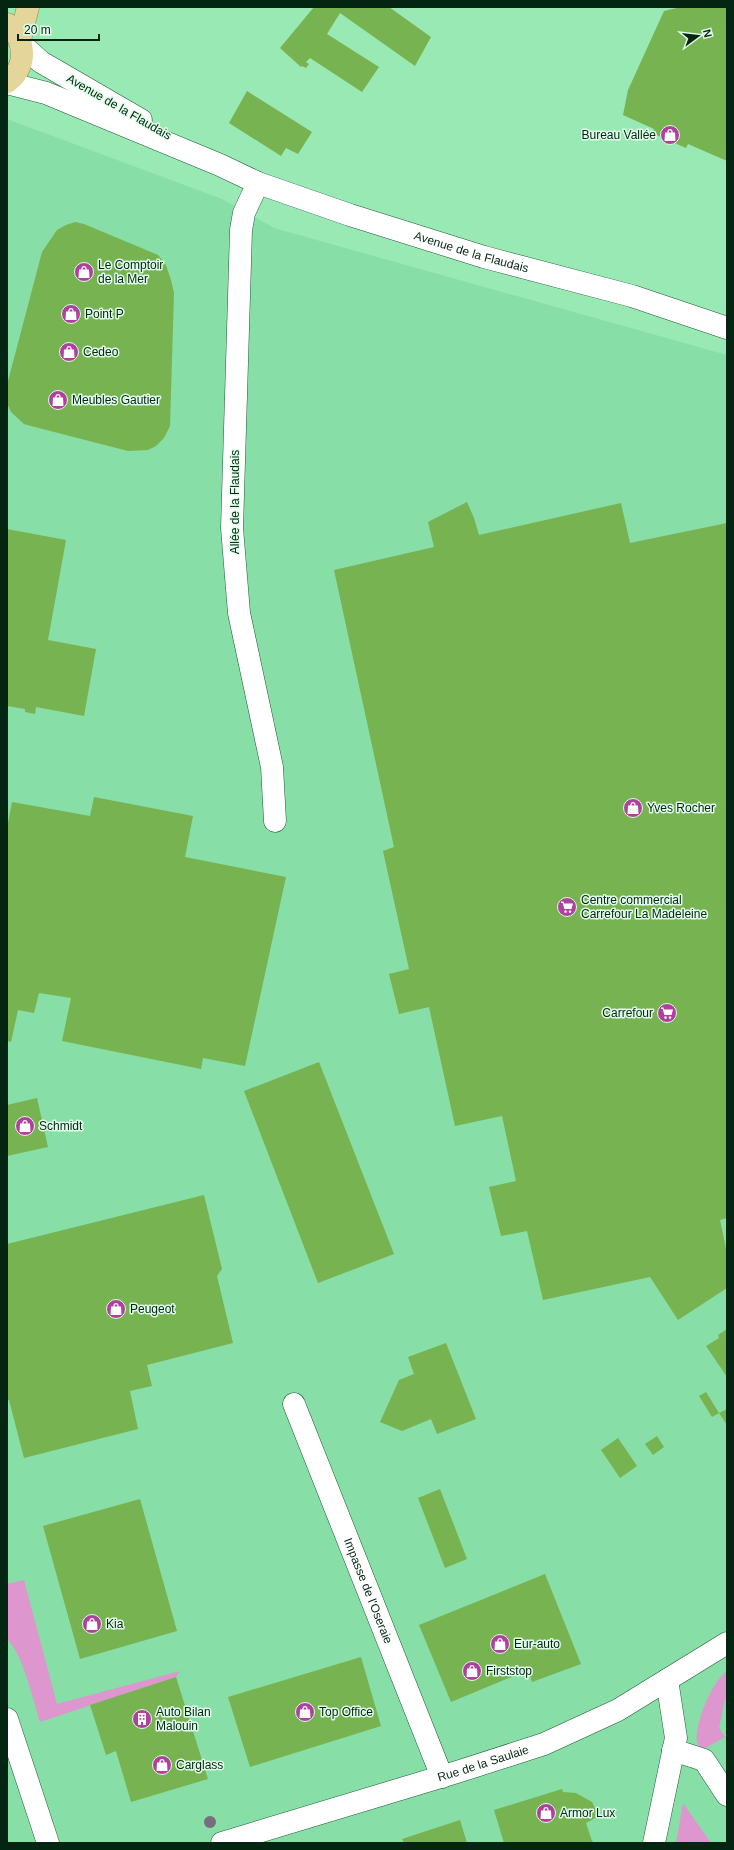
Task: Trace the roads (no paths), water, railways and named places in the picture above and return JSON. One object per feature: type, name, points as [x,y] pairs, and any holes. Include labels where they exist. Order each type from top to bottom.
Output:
[{"type":"main road","points":[[7,82],[15,74],[21,63],[16,36],[28,7]]},
{"type":"street","name":"Avenue de la Flaudais","points":[[16,36],[41,62],[52,69],[220,165]]},
{"type":"street","name":"Avenue de la Flaudais","points":[[7,82],[46,93],[220,165],[258,183],[420,238],[632,296],[727,328]]},
{"type":"street","name":"Allée de la Flaudais","points":[[258,183],[244,213],[241,230],[232,528],[239,613],[272,767],[276,821]]},
{"type":"street","name":"Impasse de l'Oseraie","points":[[294,1404],[442,1777]]},
{"type":"street","name":"Rue de la Saulaie","points":[[222,1843],[442,1777],[544,1744],[618,1710],[727,1643]]},
{"type":"street","points":[[654,1843],[676,1738],[667,1680]]},
{"type":"street","points":[[7,1719],[48,1843]]},
{"type":"street","points":[[673,1750],[704,1760],[727,1795]]},
{"type":"place","name":"Bureau Vallée","points":[[670,135]]},
{"type":"place","name":"Le Comptoir de la Mer","points":[[84,272]]},
{"type":"place","name":"Point P","points":[[71,314]]},
{"type":"place","name":"Cedeo","points":[[69,352]]},
{"type":"place","name":"Meubles Gautier","points":[[58,400]]},
{"type":"place","name":"Yves Rocher","points":[[633,808]]},
{"type":"place","name":"Centre commercial Carrefour La Madeleine","points":[[567,907]]},
{"type":"place","name":"Carrefour","points":[[667,1013]]},
{"type":"place","name":"Schmidt","points":[[25,1126]]},
{"type":"place","name":"Peugeot","points":[[116,1309]]},
{"type":"place","name":"Kia","points":[[92,1624]]},
{"type":"place","name":"Eur-auto","points":[[500,1644]]},
{"type":"place","name":"Firststop","points":[[472,1671]]},
{"type":"place","name":"Top Office","points":[[305,1712]]},
{"type":"place","name":"Auto Bilan Malouin","points":[[142,1719]]},
{"type":"place","name":"Carglass","points":[[162,1765]]},
{"type":"place","name":"Armor Lux","points":[[546,1813]]}]
